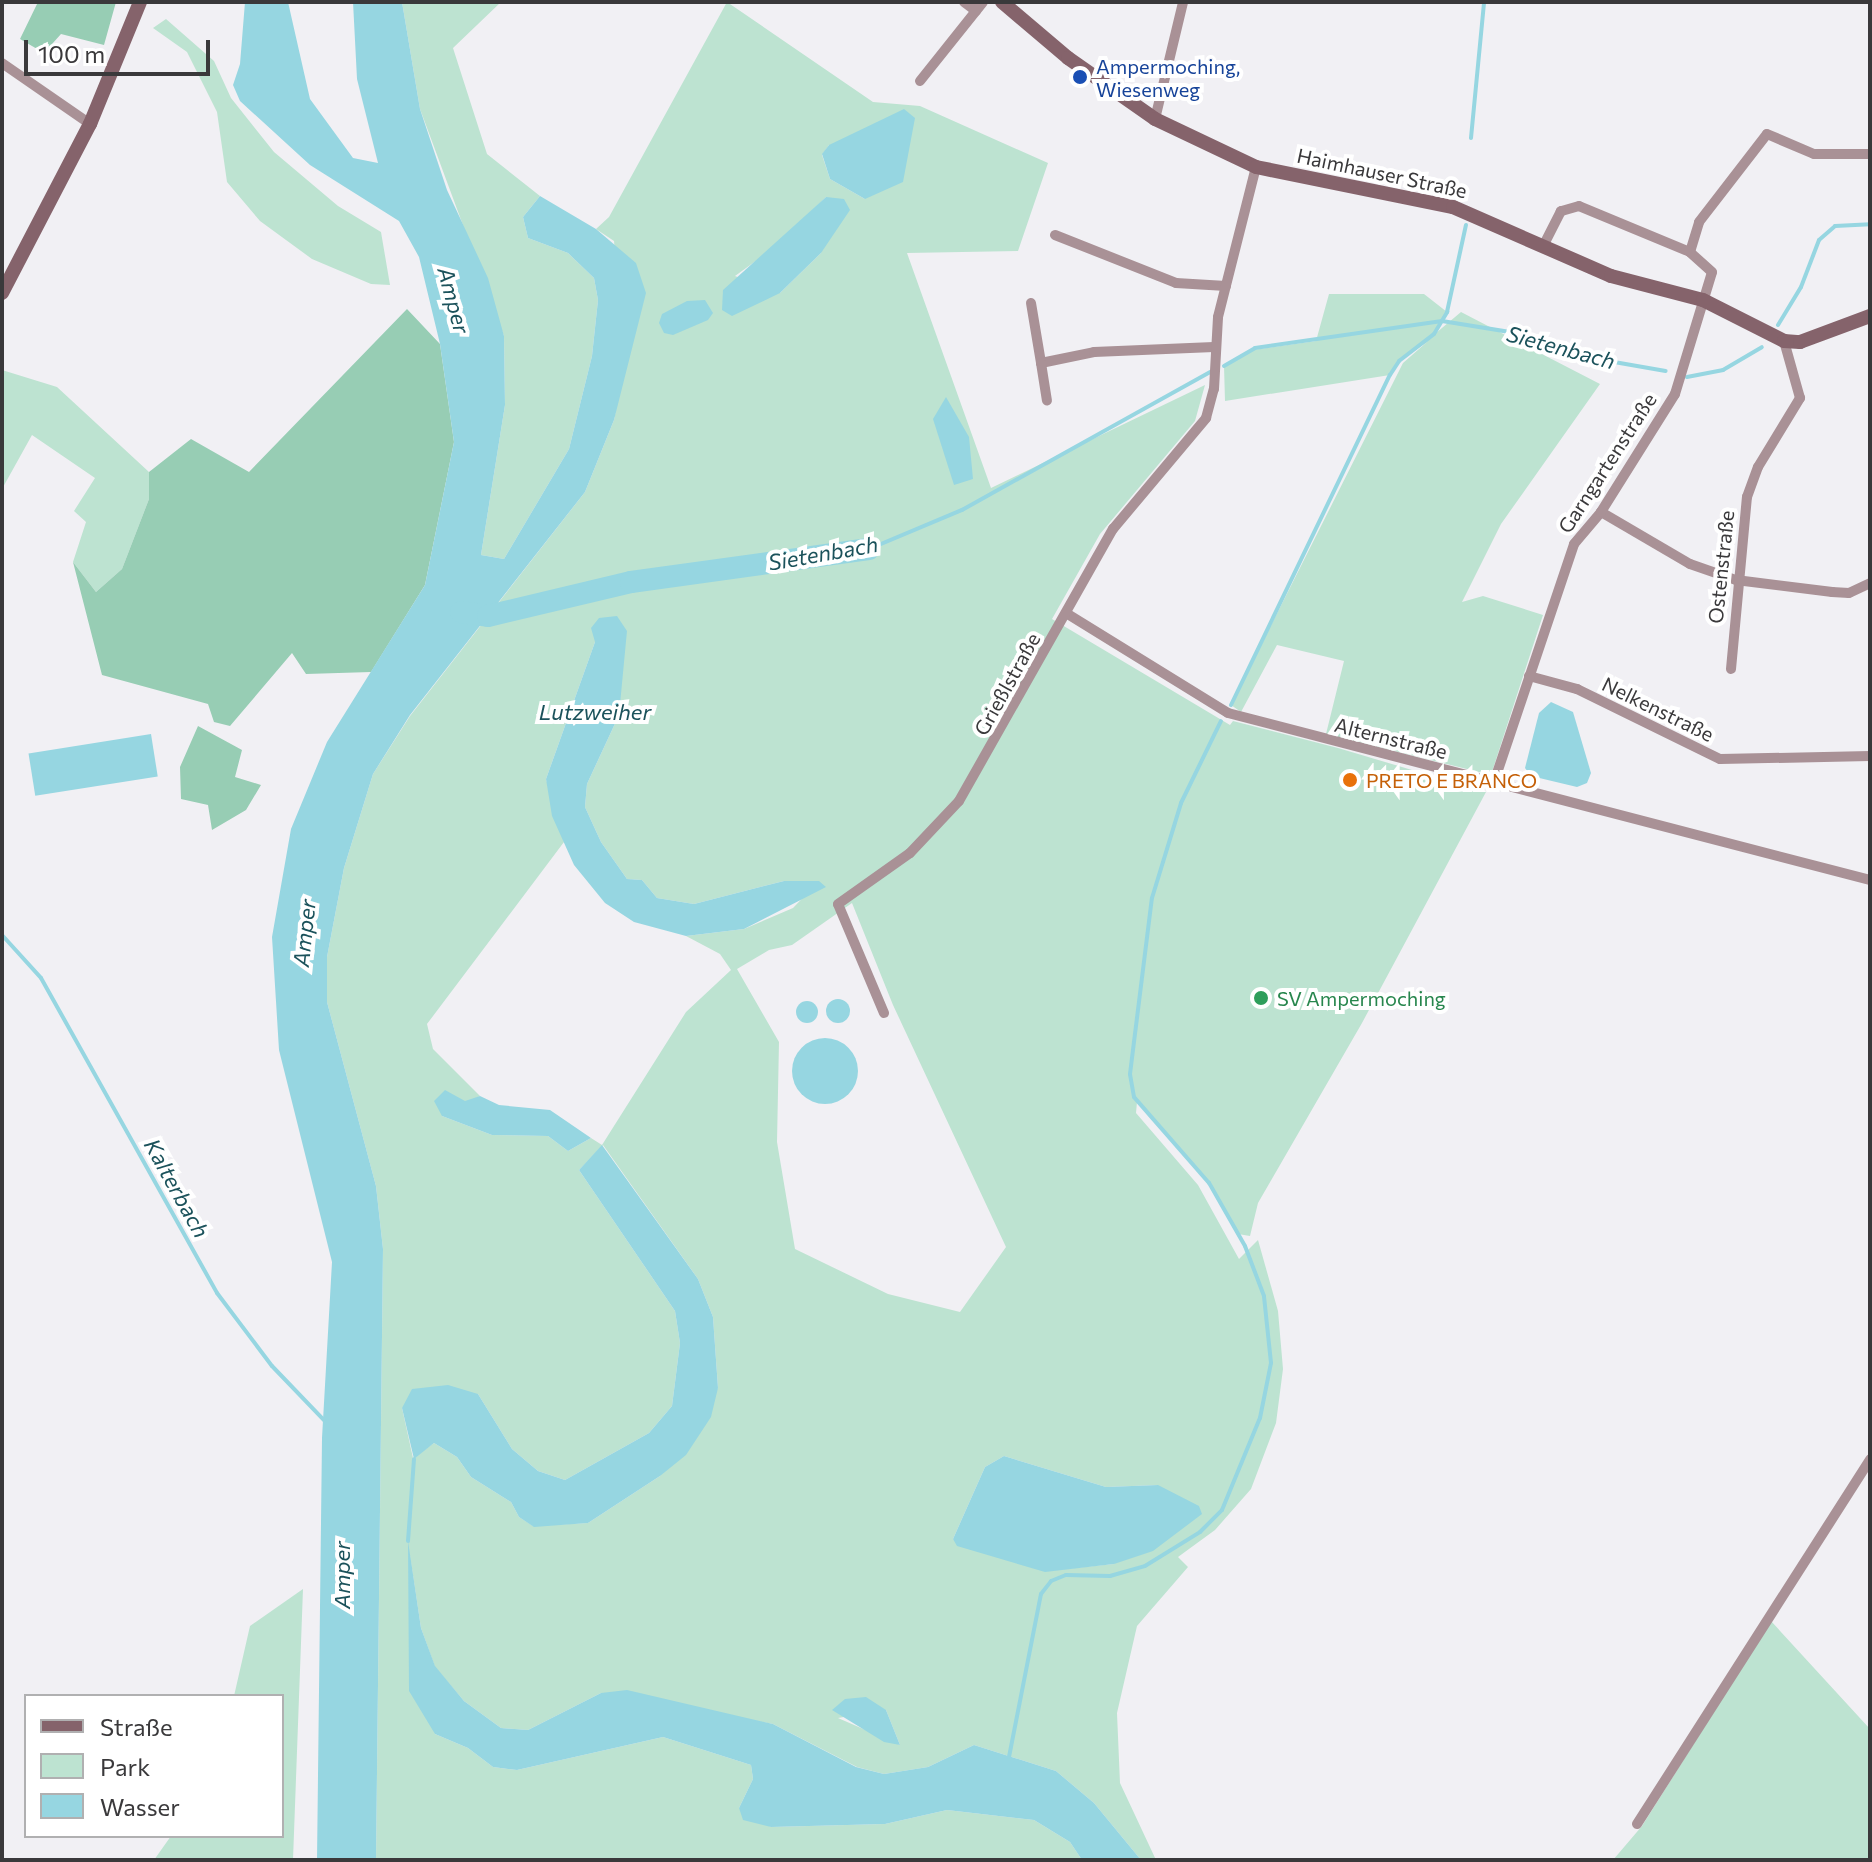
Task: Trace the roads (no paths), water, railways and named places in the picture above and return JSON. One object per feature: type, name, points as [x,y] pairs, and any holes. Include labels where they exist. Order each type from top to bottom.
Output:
[{"type":"main road","points":[[2,293],[90,124],[140,2]]},
{"type":"main road","name":"Haimhauser Straße","points":[[1002,2],[1068,58],[1155,119],[1256,167],[1423,199],[1544,244],[1611,276],[1703,300],[1784,341]]},
{"type":"main road","points":[[1784,341],[1800,342],[1870,316]]},
{"type":"street","points":[[920,81],[980,6],[964,2]]},
{"type":"street","points":[[1155,119],[1183,2]]},
{"type":"street","points":[[2,63],[90,124]]},
{"type":"street","points":[[1544,244],[1561,211],[1579,206],[1690,252],[1699,222],[1767,134],[1814,154],[1870,154]]},
{"type":"street","name":"Grießlstraße","points":[[884,1013],[838,904],[910,853],[953,809],[1113,529],[1206,418],[1214,389],[1214,347],[1226,286],[1256,167]]},
{"type":"street","points":[[1055,235],[1176,283],[1226,286]]},
{"type":"street","name":"Garngartenstraße","points":[[1494,782],[1574,544],[1601,512],[1675,394],[1712,272],[1690,252]]},
{"type":"street","points":[[1031,303],[1047,401]]},
{"type":"street","name":"Ostenstraße","points":[[1731,669],[1740,529],[1752,482],[1800,398],[1784,341]]},
{"type":"street","points":[[1041,363],[1094,352],[1214,347]]},
{"type":"street","points":[[1601,512],[1690,564],[1736,580],[1849,593],[1870,583]]},
{"type":"street","name":"Alternstraße","points":[[1066,613],[1228,713],[1870,880]]},
{"type":"street","name":"Nelkenstraße","points":[[1529,676],[1577,689],[1720,759],[1870,756]]},
{"type":"street","points":[[1637,1824],[1870,1459]]},
{"type":"water","name":"Amper","points":[[245,2],[288,2],[310,99],[353,158],[378,163],[357,79],[353,2],[402,2],[420,109],[447,190],[488,278],[504,336],[505,405],[481,555],[504,559],[569,449],[592,356],[598,300],[594,278],[568,253],[528,238],[523,217],[540,196],[596,229],[636,263],[646,293],[614,420],[585,492],[410,715],[373,774],[344,868],[327,957],[327,1002],[376,1186],[383,1249],[376,1860],[317,1860],[322,1438],[332,1262],[279,1050],[272,937],[291,829],[327,742],[425,585],[454,442],[440,344],[419,257],[399,221],[310,165],[240,101],[233,85],[240,64]]},
{"type":"water","points":[[904,109],[915,118],[903,182],[865,199],[830,179],[822,154],[829,145]]},
{"type":"water","points":[[826,197],[844,199],[850,210],[821,253],[780,293],[732,316],[722,310],[723,290]]},
{"type":"water","points":[[705,300],[713,313],[708,320],[673,335],[664,333],[659,323],[662,314],[687,301]]},
{"type":"water","points":[[946,397],[969,437],[973,479],[954,485],[933,419]]},
{"type":"water","name":"Lutzweiher","points":[[617,616],[627,631],[619,715],[587,784],[585,807],[601,842],[627,879],[642,880],[657,898],[694,904],[784,881],[819,881],[826,887],[744,929],[686,936],[634,922],[605,903],[574,865],[552,816],[546,779],[595,642],[591,628],[599,618]]},
{"type":"water","points":[[1551,702],[1573,712],[1591,773],[1587,783],[1577,787],[1531,776],[1525,768],[1539,713]]},
{"type":"water","points":[[151,734],[158,776],[35,796],[29,753]]},
{"type":"water","points":[[838,999],[847,1002],[850,1011],[847,1020],[838,1023],[829,1020],[826,1011],[829,1002]]},
{"type":"water","points":[[807,1001],[815,1004],[818,1012],[815,1020],[807,1023],[799,1020],[796,1012],[799,1004]]},
{"type":"water","points":[[819,1038],[831,1038],[843,1043],[853,1053],[858,1071],[856,1084],[843,1099],[831,1104],[819,1104],[807,1099],[797,1089],[792,1077],[792,1065],[797,1053],[807,1043]]},
{"type":"water","points":[[445,1090],[465,1101],[480,1096],[499,1105],[550,1110],[591,1138],[568,1151],[548,1136],[492,1135],[442,1116],[434,1101]]},
{"type":"water","points":[[602,1145],[698,1279],[713,1317],[718,1388],[711,1417],[686,1455],[660,1476],[588,1523],[534,1527],[519,1517],[511,1502],[471,1477],[457,1457],[434,1443],[414,1459],[402,1408],[412,1389],[448,1385],[478,1394],[512,1449],[538,1471],[565,1480],[649,1433],[672,1406],[680,1343],[675,1311],[579,1170]]},
{"type":"water","points":[[1004,1456],[1106,1487],[1158,1485],[1199,1506],[1202,1514],[1153,1551],[1114,1564],[1045,1572],[957,1546],[953,1539],[985,1467]]},
{"type":"water","points":[[408,1541],[421,1628],[435,1666],[464,1701],[501,1728],[528,1730],[601,1693],[627,1690],[773,1724],[856,1767],[884,1774],[928,1767],[974,1745],[1056,1771],[1094,1803],[1141,1860],[1082,1860],[1070,1842],[1034,1820],[947,1810],[885,1824],[771,1827],[743,1820],[739,1808],[753,1779],[751,1765],[663,1737],[517,1770],[493,1767],[468,1748],[435,1734],[409,1691]]},
{"type":"water","points":[[866,1697],[886,1710],[900,1745],[884,1742],[832,1710],[845,1699]]},
{"type":"waterway","points":[[1471,138],[1484,2]]},
{"type":"waterway","name":"Sietenbach","points":[[1778,325],[1801,287],[1819,240],[1835,226],[1870,224]]},
{"type":"waterway","points":[[1231,705],[1390,375],[1399,361],[1434,334],[1447,312],[1466,225]]},
{"type":"waterway","name":"Sietenbach","points":[[1224,366],[1255,348],[1442,321],[1535,336],[1574,355],[1666,371]]},
{"type":"waterway","name":"Sietenbach","points":[[1687,377],[1723,370],[1762,347]]},
{"type":"waterway","name":"Sietenbach","points":[[869,549],[962,510],[1210,372]]},
{"type":"waterway","name":"Sietenbach","points":[[461,612],[488,616],[631,582],[869,549]]},
{"type":"waterway","points":[[1009,1757],[1041,1594],[1051,1581],[1066,1575],[1110,1576],[1145,1566],[1200,1532],[1222,1510],[1260,1418],[1271,1363],[1264,1296],[1245,1246],[1209,1183],[1134,1097],[1130,1074],[1152,898],[1181,803],[1221,721]]},
{"type":"waterway","name":"Kalterbach","points":[[2,935],[41,978],[217,1293],[272,1366],[325,1421]]},
{"type":"waterway","points":[[408,1541],[414,1459]]},
{"type":"place","name":"Ampermoching, Wiesenweg","points":[[1080,77]]},
{"type":"place","name":"PRETO E BRANCO","points":[[1350,780]]},
{"type":"place","name":"SV Ampermoching","points":[[1261,998]]}]
